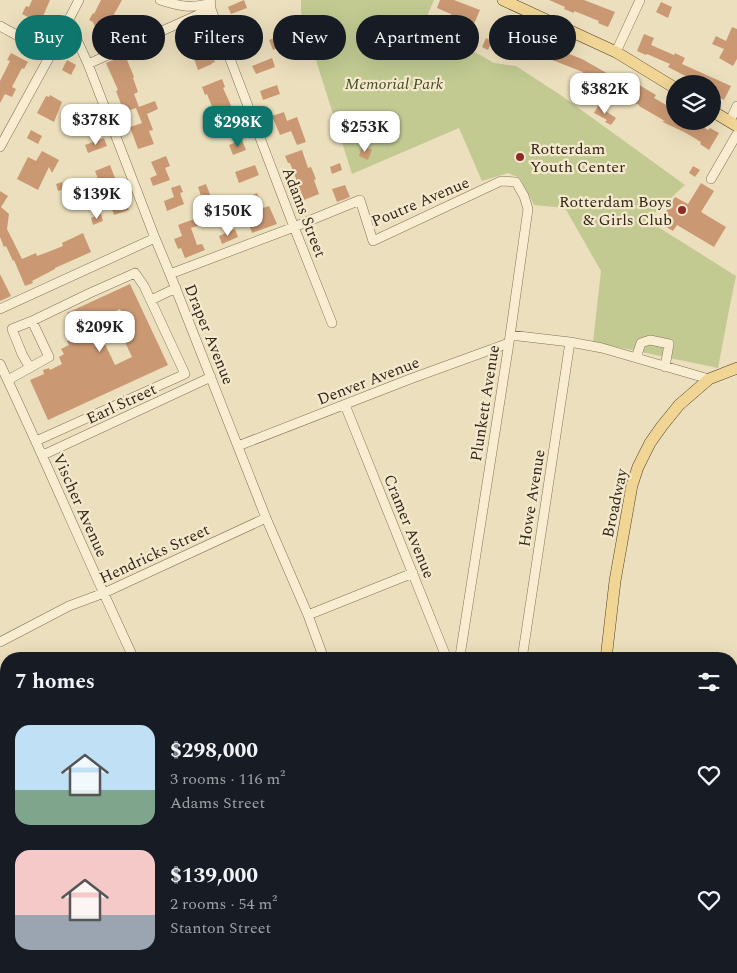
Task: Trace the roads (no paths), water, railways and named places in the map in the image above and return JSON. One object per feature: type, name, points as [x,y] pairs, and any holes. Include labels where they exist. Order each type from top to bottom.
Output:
[{"type":"main road","points":[[503,0],[616,52],[666,83]]},
{"type":"main road","points":[[721,117],[733,124]]},
{"type":"main road","name":"Broadway","points":[[607,652],[621,545],[632,485],[638,467],[650,443],[679,405],[709,379],[737,368]]},
{"type":"street","points":[[71,15],[79,0]]},
{"type":"street","points":[[160,0],[178,6],[190,3],[201,6],[211,4]]},
{"type":"street","points":[[616,52],[640,0]]},
{"type":"street","points":[[88,64],[211,4]]},
{"type":"street","name":"Adams Street","points":[[211,4],[294,227],[332,322]]},
{"type":"street","points":[[0,26],[15,34]]},
{"type":"street","name":"Draper Avenue","points":[[82,51],[154,238],[176,288],[266,518],[308,615],[321,652]]},
{"type":"street","points":[[0,147],[48,60]]},
{"type":"street","points":[[733,124],[737,106]]},
{"type":"street","points":[[711,179],[737,134]]},
{"type":"street","name":"Plunkett Avenue","points":[[461,652],[528,209],[524,196],[516,182],[501,181],[488,187]]},
{"type":"street","name":"Poutre Avenue","points":[[294,227],[360,200],[373,241],[488,187]]},
{"type":"street","points":[[170,274],[294,227]]},
{"type":"street","points":[[0,309],[154,238]]},
{"type":"street","points":[[30,368],[12,329],[135,273],[144,286],[184,374],[36,441]]},
{"type":"street","points":[[150,300],[176,288]]},
{"type":"street","points":[[8,380],[49,357],[32,321]]},
{"type":"street","name":"Denver Avenue","points":[[238,446],[509,339],[570,342],[602,348],[709,379]]},
{"type":"street","points":[[636,358],[641,343],[650,340],[669,344],[665,367]]},
{"type":"street","name":"Howe Avenue","points":[[523,652],[570,342]]},
{"type":"street","name":"Vischer Avenue","points":[[0,364],[43,455],[131,652]]},
{"type":"street","name":"Earl Street","points":[[43,455],[211,377]]},
{"type":"street","name":"Cramer Avenue","points":[[345,405],[443,652]]},
{"type":"street","name":"Hendricks Street","points":[[0,642],[69,606],[104,594],[266,518]]},
{"type":"street","points":[[308,615],[413,573]]},
{"type":"place","name":"Rotterdam Youth Center","points":[[520,157]]},
{"type":"place","name":"Rotterdam Boys & Girls Club","points":[[682,210]]},
{"type":"park label","name":"Memorial Park","points":[[394,83]]}]
